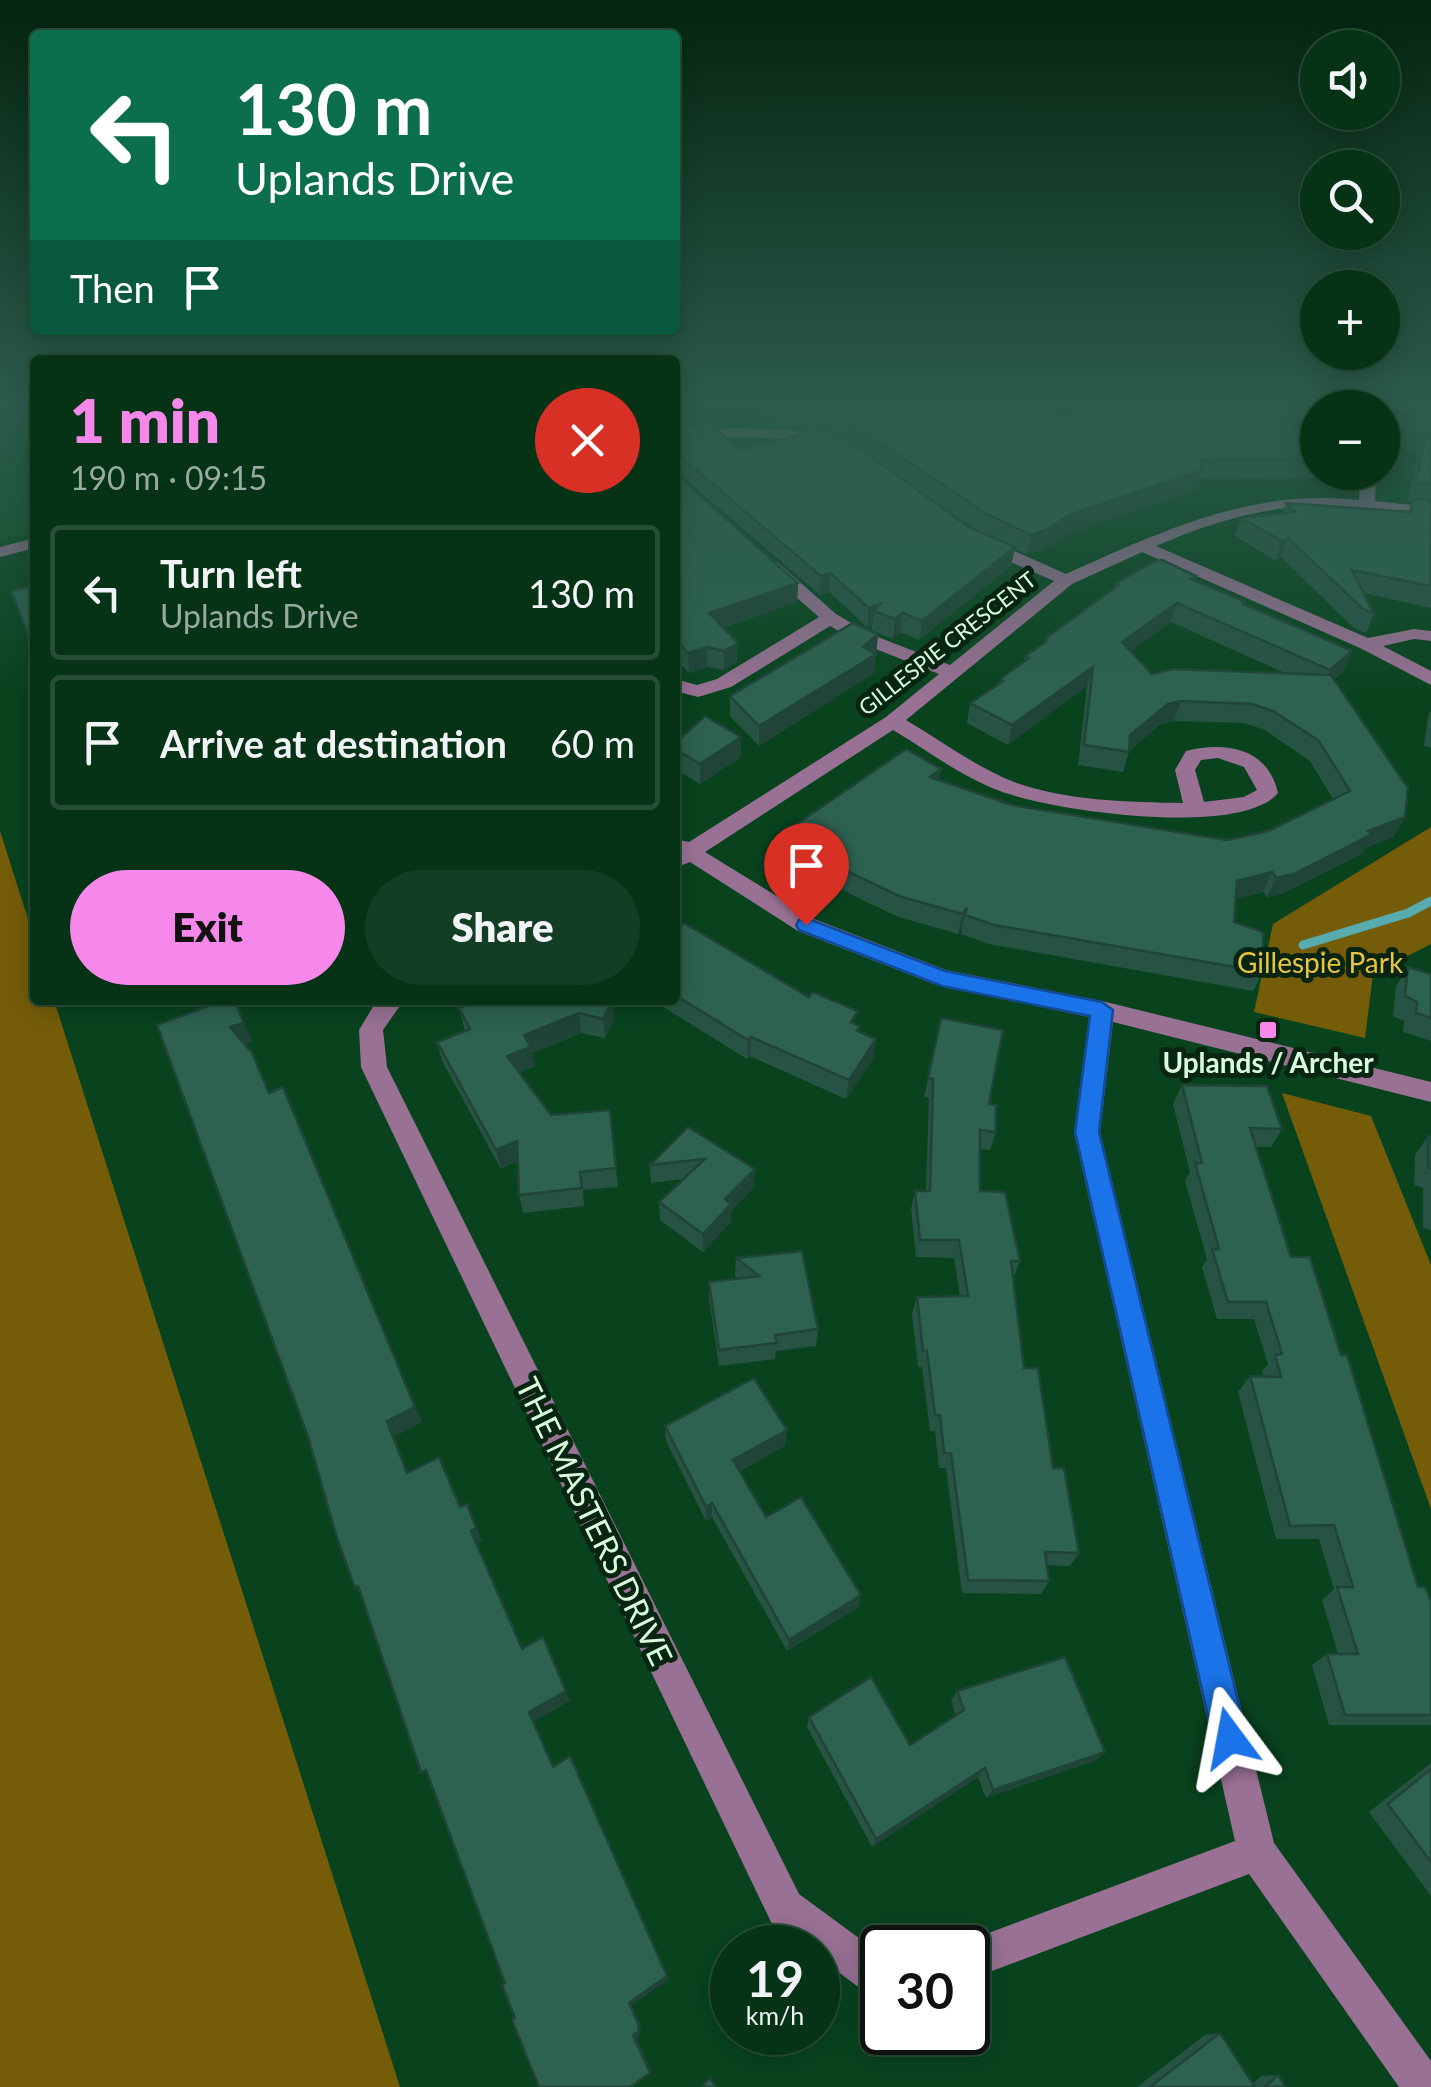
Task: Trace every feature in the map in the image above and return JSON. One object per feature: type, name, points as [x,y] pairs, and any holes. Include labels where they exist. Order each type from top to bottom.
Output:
[{"type":"street","name":"GILLESPIE CRESCENT","points":[[680,852],[893,721],[1066,580],[1190,524],[1262,507],[1323,502]]},
{"type":"street","name":"GILLESPIE CRESCENT","points":[[1336,502],[1431,512]]},
{"type":"street","points":[[964,533],[1066,580]]},
{"type":"street","points":[[0,552],[30,544]]},
{"type":"street","points":[[1143,546],[1366,644],[1431,678]]},
{"type":"street","points":[[756,552],[830,618],[864,638],[954,674]]},
{"type":"street","points":[[680,687],[698,692],[724,683],[830,618]]},
{"type":"street","points":[[1366,644],[1414,634],[1431,636]]},
{"type":"street","points":[[893,721],[1004,786],[1032,796],[1111,807],[1195,809]]},
{"type":"street","points":[[680,852],[806,925],[942,978],[1102,1010],[1431,1092]]},
{"type":"street","name":"THE MASTERS DRIVE","points":[[381,1010],[368,1045],[374,1067],[785,1908],[860,1964]]},
{"type":"street","points":[[1102,1010],[1087,1132],[1257,1852],[1424,2087]]},
{"type":"street","points":[[990,1952],[1257,1852]]},
{"type":"shaded area","points":[[0,502],[30,502],[30,533],[0,540]]},
{"type":"green space","name":"Gillespie Park","points":[[1431,827],[1431,944],[1373,974],[1365,1038],[1254,1012],[1273,924]]},
{"type":"green space","points":[[0,831],[30,925],[30,1005],[56,1005],[400,2087],[0,2087]]},
{"type":"green space","points":[[1282,1093],[1371,1116],[1431,1265],[1431,1509]]},
{"type":"building","points":[[680,502],[707,502],[798,583],[709,613],[738,643],[724,651],[707,647],[688,653],[680,644]]},
{"type":"building","points":[[734,502],[934,502],[968,527],[1015,547],[922,621],[903,613],[895,619],[874,611],[880,604],[869,608],[830,573],[821,576]]},
{"type":"building","points":[[969,502],[1106,502],[1071,514],[1031,535]]},
{"type":"building","points":[[1412,502],[1431,502],[1431,586],[1352,570],[1374,614],[1363,609],[1288,538],[1282,541],[1241,518],[1295,512],[1286,503],[1411,512]]},
{"type":"building","points":[[1162,560],[1196,576],[1191,579],[1246,602],[1243,604],[1352,651],[1330,670],[1177,603],[1122,642],[1152,674],[1173,669],[1331,675],[1408,788],[1405,817],[1368,831],[1372,834],[1294,874],[1276,878],[1272,872],[1237,881],[1234,922],[1263,932],[1263,972],[994,925],[965,915],[967,908],[962,914],[899,896],[826,861],[789,838],[795,834],[788,830],[906,749],[941,769],[930,777],[1012,805],[1227,840],[1268,831],[1350,791],[1319,741],[1273,711],[1252,704],[1168,704],[1130,735],[1129,752],[1084,745],[1093,667],[1012,725],[970,703],[1003,681],[1000,679],[1029,658],[1025,656],[1046,642],[1046,638],[1119,585],[1115,584]]},
{"type":"building","points":[[30,586],[30,640],[11,591]]},
{"type":"building","points":[[853,623],[878,634],[863,647],[876,654],[759,726],[730,696]]},
{"type":"building","points":[[705,716],[741,737],[700,764],[680,752],[680,739]]},
{"type":"building","points":[[684,923],[809,997],[813,992],[858,1011],[851,1022],[860,1026],[857,1031],[876,1039],[849,1080],[751,1037],[748,1040],[680,998],[680,927]]},
{"type":"building","points":[[1408,967],[1431,974],[1431,1018],[1416,1013],[1417,1002],[1405,996]]},
{"type":"building","points":[[211,1005],[236,1005],[244,1023],[230,1027],[252,1053],[269,1093],[283,1087],[415,1407],[387,1421],[407,1473],[439,1457],[460,1507],[467,1504],[476,1528],[471,1531],[522,1649],[543,1637],[566,1691],[529,1712],[553,1767],[570,1756],[667,1976],[629,2003],[638,2023],[639,2032],[633,2035],[650,2073],[630,2087],[539,2087],[426,1770],[421,1772],[358,1586],[355,1588],[337,1538],[308,1437],[157,1025]]},
{"type":"building","points":[[610,1005],[603,1019],[579,1013],[524,1035],[531,1047],[507,1056],[551,1115],[610,1110],[616,1168],[580,1172],[582,1188],[519,1195],[517,1141],[496,1150],[437,1042],[470,1029],[459,1008]]},
{"type":"building","points":[[941,1018],[1003,1030],[989,1104],[996,1105],[996,1132],[980,1130],[980,1191],[1005,1192],[1020,1261],[1011,1261],[1024,1368],[1038,1368],[1053,1468],[1064,1468],[1079,1553],[1045,1552],[1049,1581],[968,1580],[951,1453],[944,1453],[940,1415],[935,1415],[917,1297],[968,1296],[959,1240],[920,1240],[915,1191],[930,1191],[933,1079],[928,1078]]},
{"type":"building","points":[[1182,1085],[1267,1086],[1282,1129],[1250,1128],[1291,1257],[1310,1257],[1341,1355],[1347,1355],[1418,1587],[1425,1587],[1431,1601],[1431,1715],[1345,1715],[1327,1654],[1358,1654],[1337,1587],[1353,1587],[1334,1525],[1290,1526],[1250,1376],[1281,1377],[1275,1355],[1282,1354],[1266,1302],[1228,1302],[1212,1249],[1219,1249],[1195,1163],[1202,1163]]},
{"type":"building","points":[[688,1127],[755,1169],[725,1199],[731,1204],[703,1234],[659,1202],[705,1159],[650,1165]]},
{"type":"building","points":[[1428,1136],[1431,1137],[1431,1168],[1428,1167]]},
{"type":"building","points":[[802,1251],[818,1329],[775,1335],[777,1343],[719,1350],[709,1282],[759,1276],[736,1258]]},
{"type":"building","points":[[754,1378],[787,1430],[733,1460],[766,1517],[801,1497],[861,1595],[789,1640],[712,1503],[706,1507],[665,1426]]},
{"type":"building","points":[[1065,1657],[1105,1752],[993,1790],[985,1768],[876,1839],[809,1717],[871,1677],[910,1745],[964,1710],[957,1691]]},
{"type":"building","points":[[1431,1769],[1431,1862],[1388,1804]]},
{"type":"building","points":[[1220,2033],[1255,2087],[1150,2087]]},
{"type":"building","points":[[1278,2075],[1286,2087],[1265,2087]]},
{"type":"building","points":[[710,2078],[716,2087],[702,2087]]},
{"type":"waterway","points":[[1303,945],[1408,913],[1431,901]]},
{"type":"place","name":"Uplands / Archer","points":[[1268,1030]]},
{"type":"route","points":[[806,925],[942,978],[1102,1010],[1087,1132],[1230,1738]]}]
